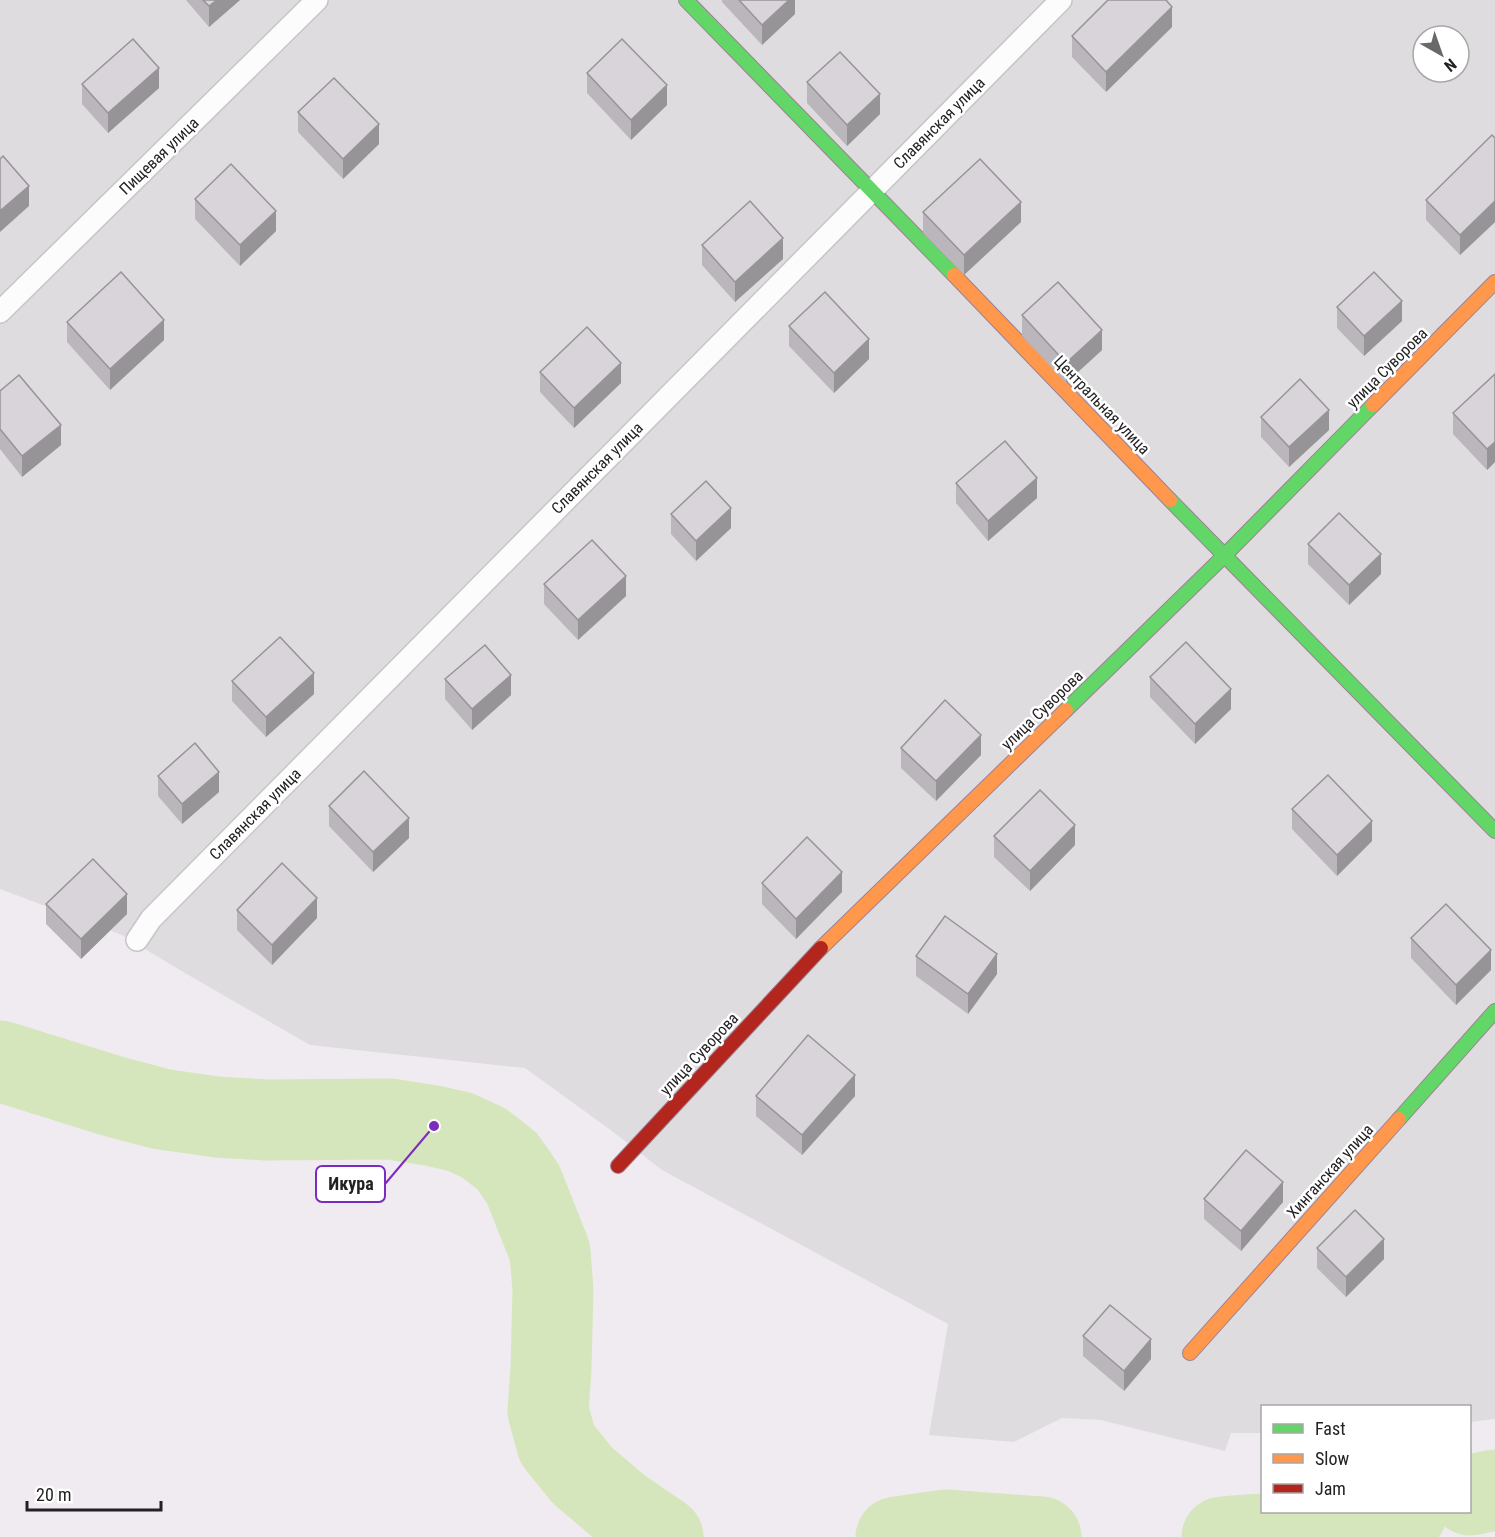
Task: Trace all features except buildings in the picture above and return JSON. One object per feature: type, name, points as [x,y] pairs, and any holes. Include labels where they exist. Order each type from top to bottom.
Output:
[{"type":"street","name":"Центральная улица","points":[[686,0],[1224,556],[1495,831]]},
{"type":"street","name":"улица Суворова","points":[[618,1166],[806,962],[1224,556],[1495,282]]},
{"type":"street","name":"Хинганская улица","points":[[1190,1353],[1495,1011]]},
{"type":"lane","name":"Пищевая улица","points":[[0,312],[317,0]]},
{"type":"lane","name":"Славянская улица","points":[[137,940],[151,919],[1060,0]]},
{"type":"shaded area","points":[[0,0],[1495,0],[1495,1419],[1471,1422],[1471,1405],[1261,1405],[1261,1433],[1231,1433],[1225,1451],[1101,1420],[1062,1418],[1014,1442],[929,1435],[948,1324],[662,1170],[525,1068],[310,1045],[122,935],[0,889]]},
{"type":"waterway","points":[[0,1061],[161,1109],[217,1117],[267,1120],[390,1119],[460,1132],[484,1143],[507,1161],[523,1184],[550,1252],[553,1290],[548,1411],[557,1444],[582,1475],[622,1509],[663,1537]]},
{"type":"waterway","points":[[1471,1495],[1495,1490]]},
{"type":"waterway","points":[[1222,1537],[1338,1526],[1403,1513]]},
{"type":"waterway","points":[[896,1537],[945,1530],[1041,1537]]},
{"type":"traffic: fast","points":[[686,0],[954,275]]},
{"type":"traffic: fast","points":[[1066,710],[1224,556],[1373,405]]},
{"type":"traffic: fast","points":[[1170,500],[1495,831]]},
{"type":"traffic: fast","points":[[1399,1119],[1495,1011]]},
{"type":"traffic: slow","points":[[954,275],[1170,500]]},
{"type":"traffic: slow","points":[[1373,405],[1495,282]]},
{"type":"traffic: slow","points":[[821,948],[1066,710]]},
{"type":"traffic: slow","points":[[1190,1353],[1399,1119]]},
{"type":"traffic: jam","points":[[618,1166],[821,948]]},
{"type":"place","name":"Икура","points":[[434,1126]]}]
